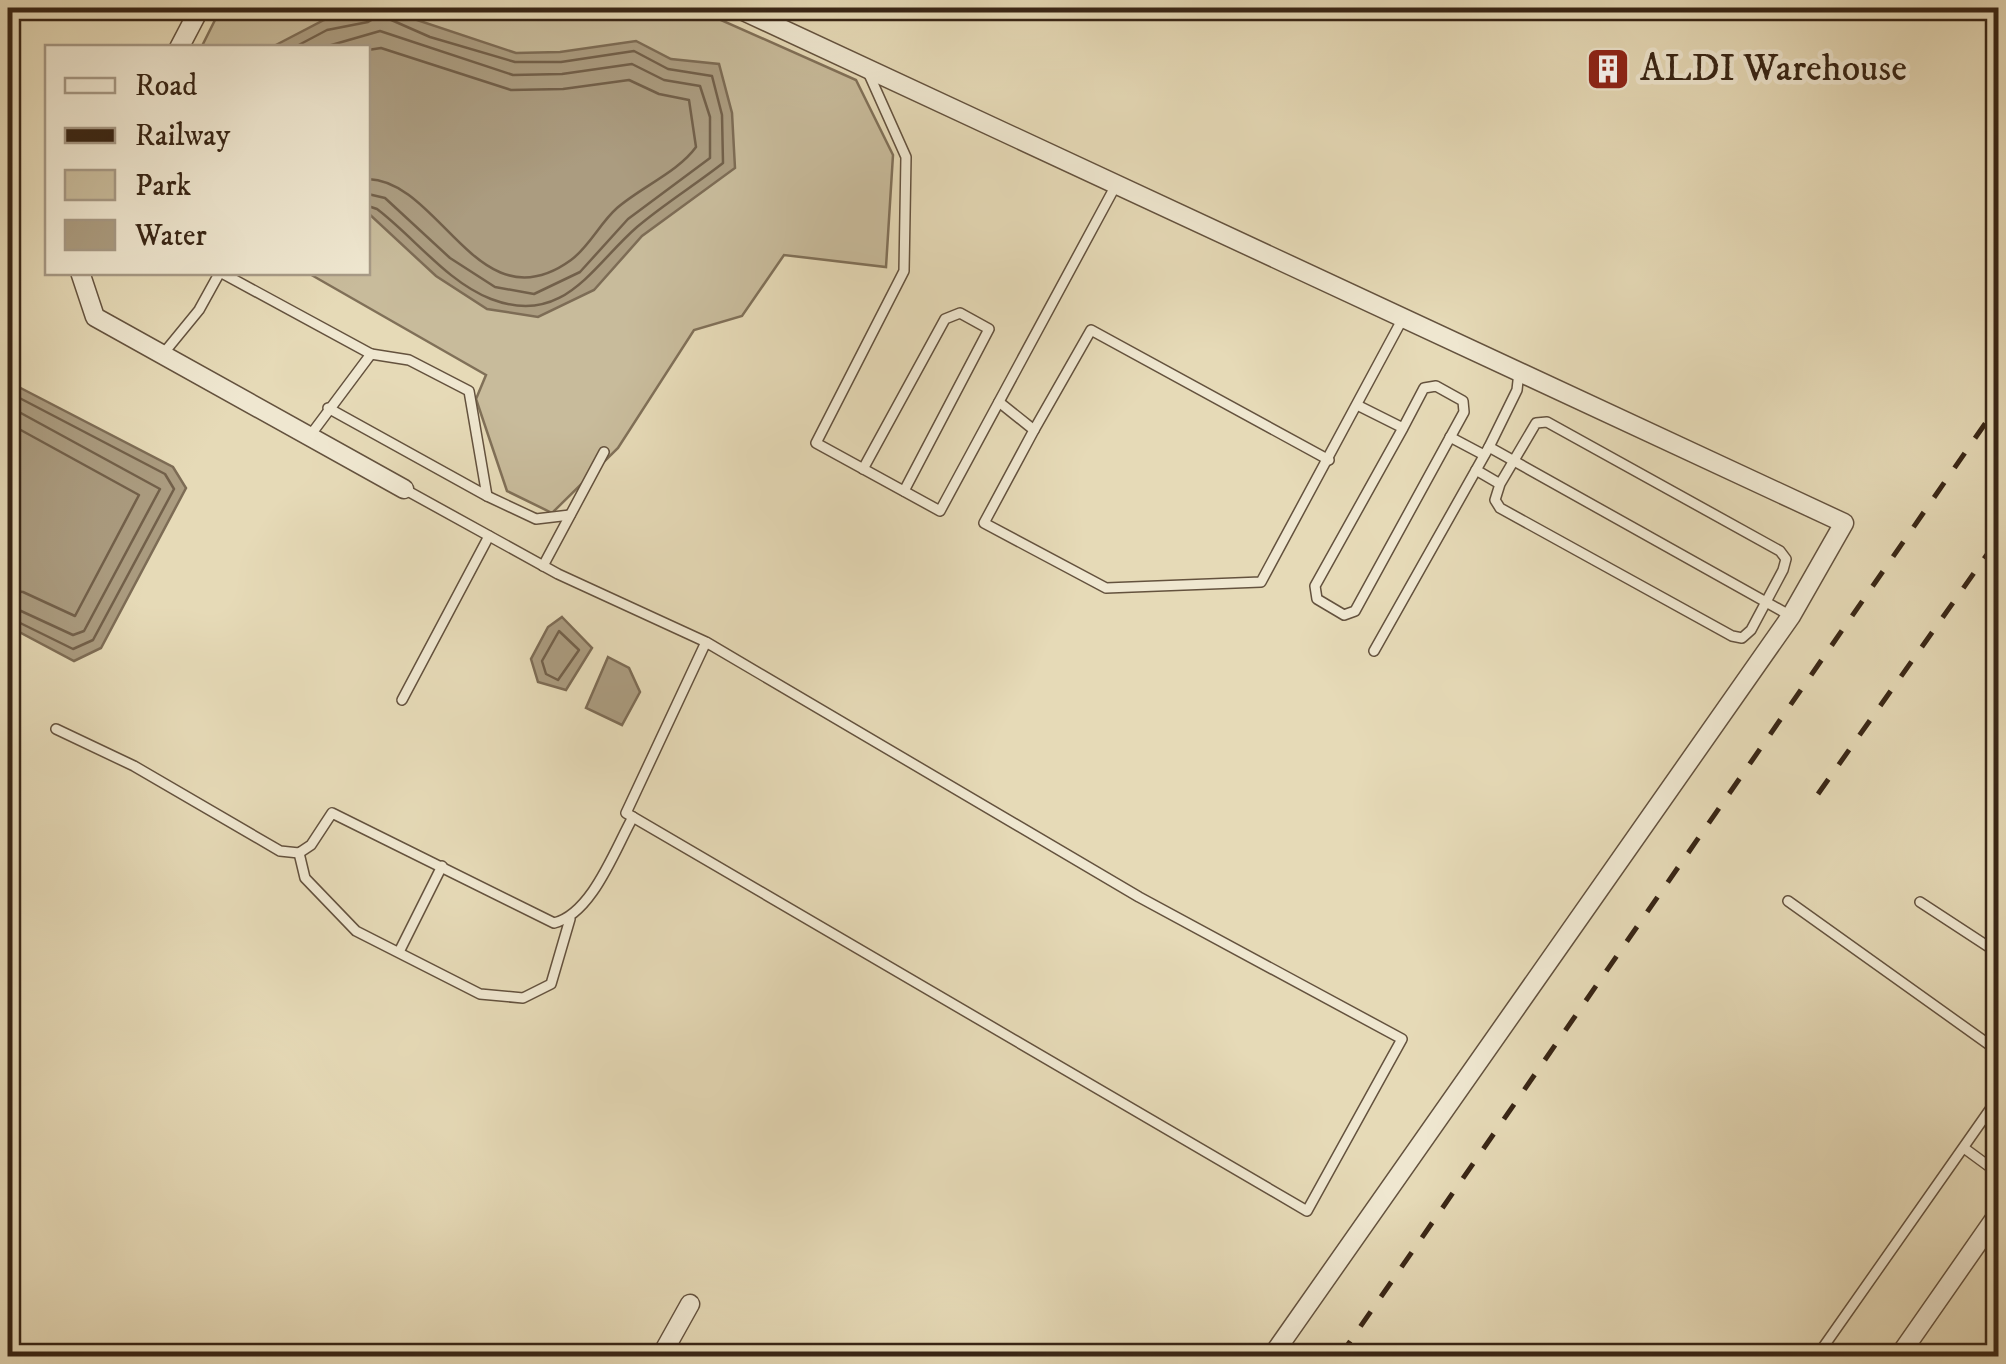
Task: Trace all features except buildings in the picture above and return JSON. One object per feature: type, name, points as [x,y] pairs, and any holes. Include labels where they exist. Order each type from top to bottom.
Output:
[{"type":"street","points":[[181,45],[200,8]]},
{"type":"street","points":[[737,8],[1844,523],[1791,616],[1272,1356]]},
{"type":"street","points":[[81,278],[95,317],[404,489]]},
{"type":"street","points":[[1900,1356],[1998,1214]]},
{"type":"street","points":[[661,1356],[690,1304]]},
{"type":"lane","points":[[866,69],[906,158],[904,271],[816,443],[940,511],[1116,185]]},
{"type":"lane","points":[[162,356],[199,310],[218,275]]},
{"type":"lane","points":[[226,275],[371,354],[409,360],[469,392],[487,496]]},
{"type":"lane","points":[[862,469],[945,319],[960,313],[989,330],[904,491]]},
{"type":"lane","points":[[1328,460],[1091,330],[984,524],[1106,588],[1260,582],[1328,460],[1358,405],[1402,318]]},
{"type":"lane","points":[[310,437],[371,354]]},
{"type":"lane","points":[[1374,651],[1486,451],[1517,390],[1519,372]]},
{"type":"lane","points":[[1436,386],[1463,401],[1464,412],[1355,611],[1344,614],[1316,599],[1315,586],[1403,428],[1424,388],[1436,386]]},
{"type":"lane","points":[[999,402],[1034,430]]},
{"type":"lane","points":[[1358,405],[1403,428]]},
{"type":"lane","points":[[328,408],[536,519],[570,516]]},
{"type":"lane","points":[[1548,422],[1780,550],[1786,559],[1784,570],[1750,630],[1742,638],[1732,636],[1500,508],[1495,500],[1513,460],[1536,424],[1548,422]]},
{"type":"lane","points":[[1450,437],[1513,460],[1791,616]]},
{"type":"lane","points":[[544,566],[604,452]]},
{"type":"lane","points":[[1476,470],[1500,484]]},
{"type":"lane","points":[[404,489],[544,566],[706,642],[1139,896],[1402,1040],[1307,1211],[626,812],[706,642]]},
{"type":"lane","points":[[402,700],[489,536]]},
{"type":"lane","points":[[56,729],[134,766],[280,851],[299,853],[311,845],[332,812],[554,922],[570,919]]},
{"type":"lane","points":[[299,853],[305,878],[356,931],[480,994],[522,998],[551,984],[570,919],[583,904],[633,817]]},
{"type":"lane","points":[[398,952],[442,866]]},
{"type":"lane","points":[[1788,901],[1998,1051]]},
{"type":"lane","points":[[1920,902],[1998,954]]},
{"type":"lane","points":[[1816,1356],[1998,1098]]},
{"type":"lane","points":[[1964,1148],[1998,1173]]},
{"type":"green space","points":[[221,8],[694,8],[856,80],[893,155],[886,267],[784,255],[742,316],[694,330],[618,448],[552,513],[507,491],[476,399],[486,375],[311,275],[370,275],[370,45],[202,45]]},
{"type":"water","points":[[384,9],[516,53],[560,52],[636,41],[671,59],[719,64],[732,113],[735,168],[642,236],[594,290],[538,317],[487,309],[436,276],[370,215],[370,45],[276,45],[324,20]]},
{"type":"water","points":[[9,382],[173,467],[186,488],[101,648],[74,661],[8,626]]},
{"type":"water","points":[[562,617],[592,648],[566,690],[538,682],[531,659],[548,627]]},
{"type":"water","points":[[608,657],[629,668],[640,692],[622,725],[586,708]]},
{"type":"railway","points":[[1340,1356],[1998,405]]},
{"type":"railway","points":[[1818,794],[1998,539]]},
{"type":"place","name":"ALDI Warehouse","points":[[1608,69]]}]
